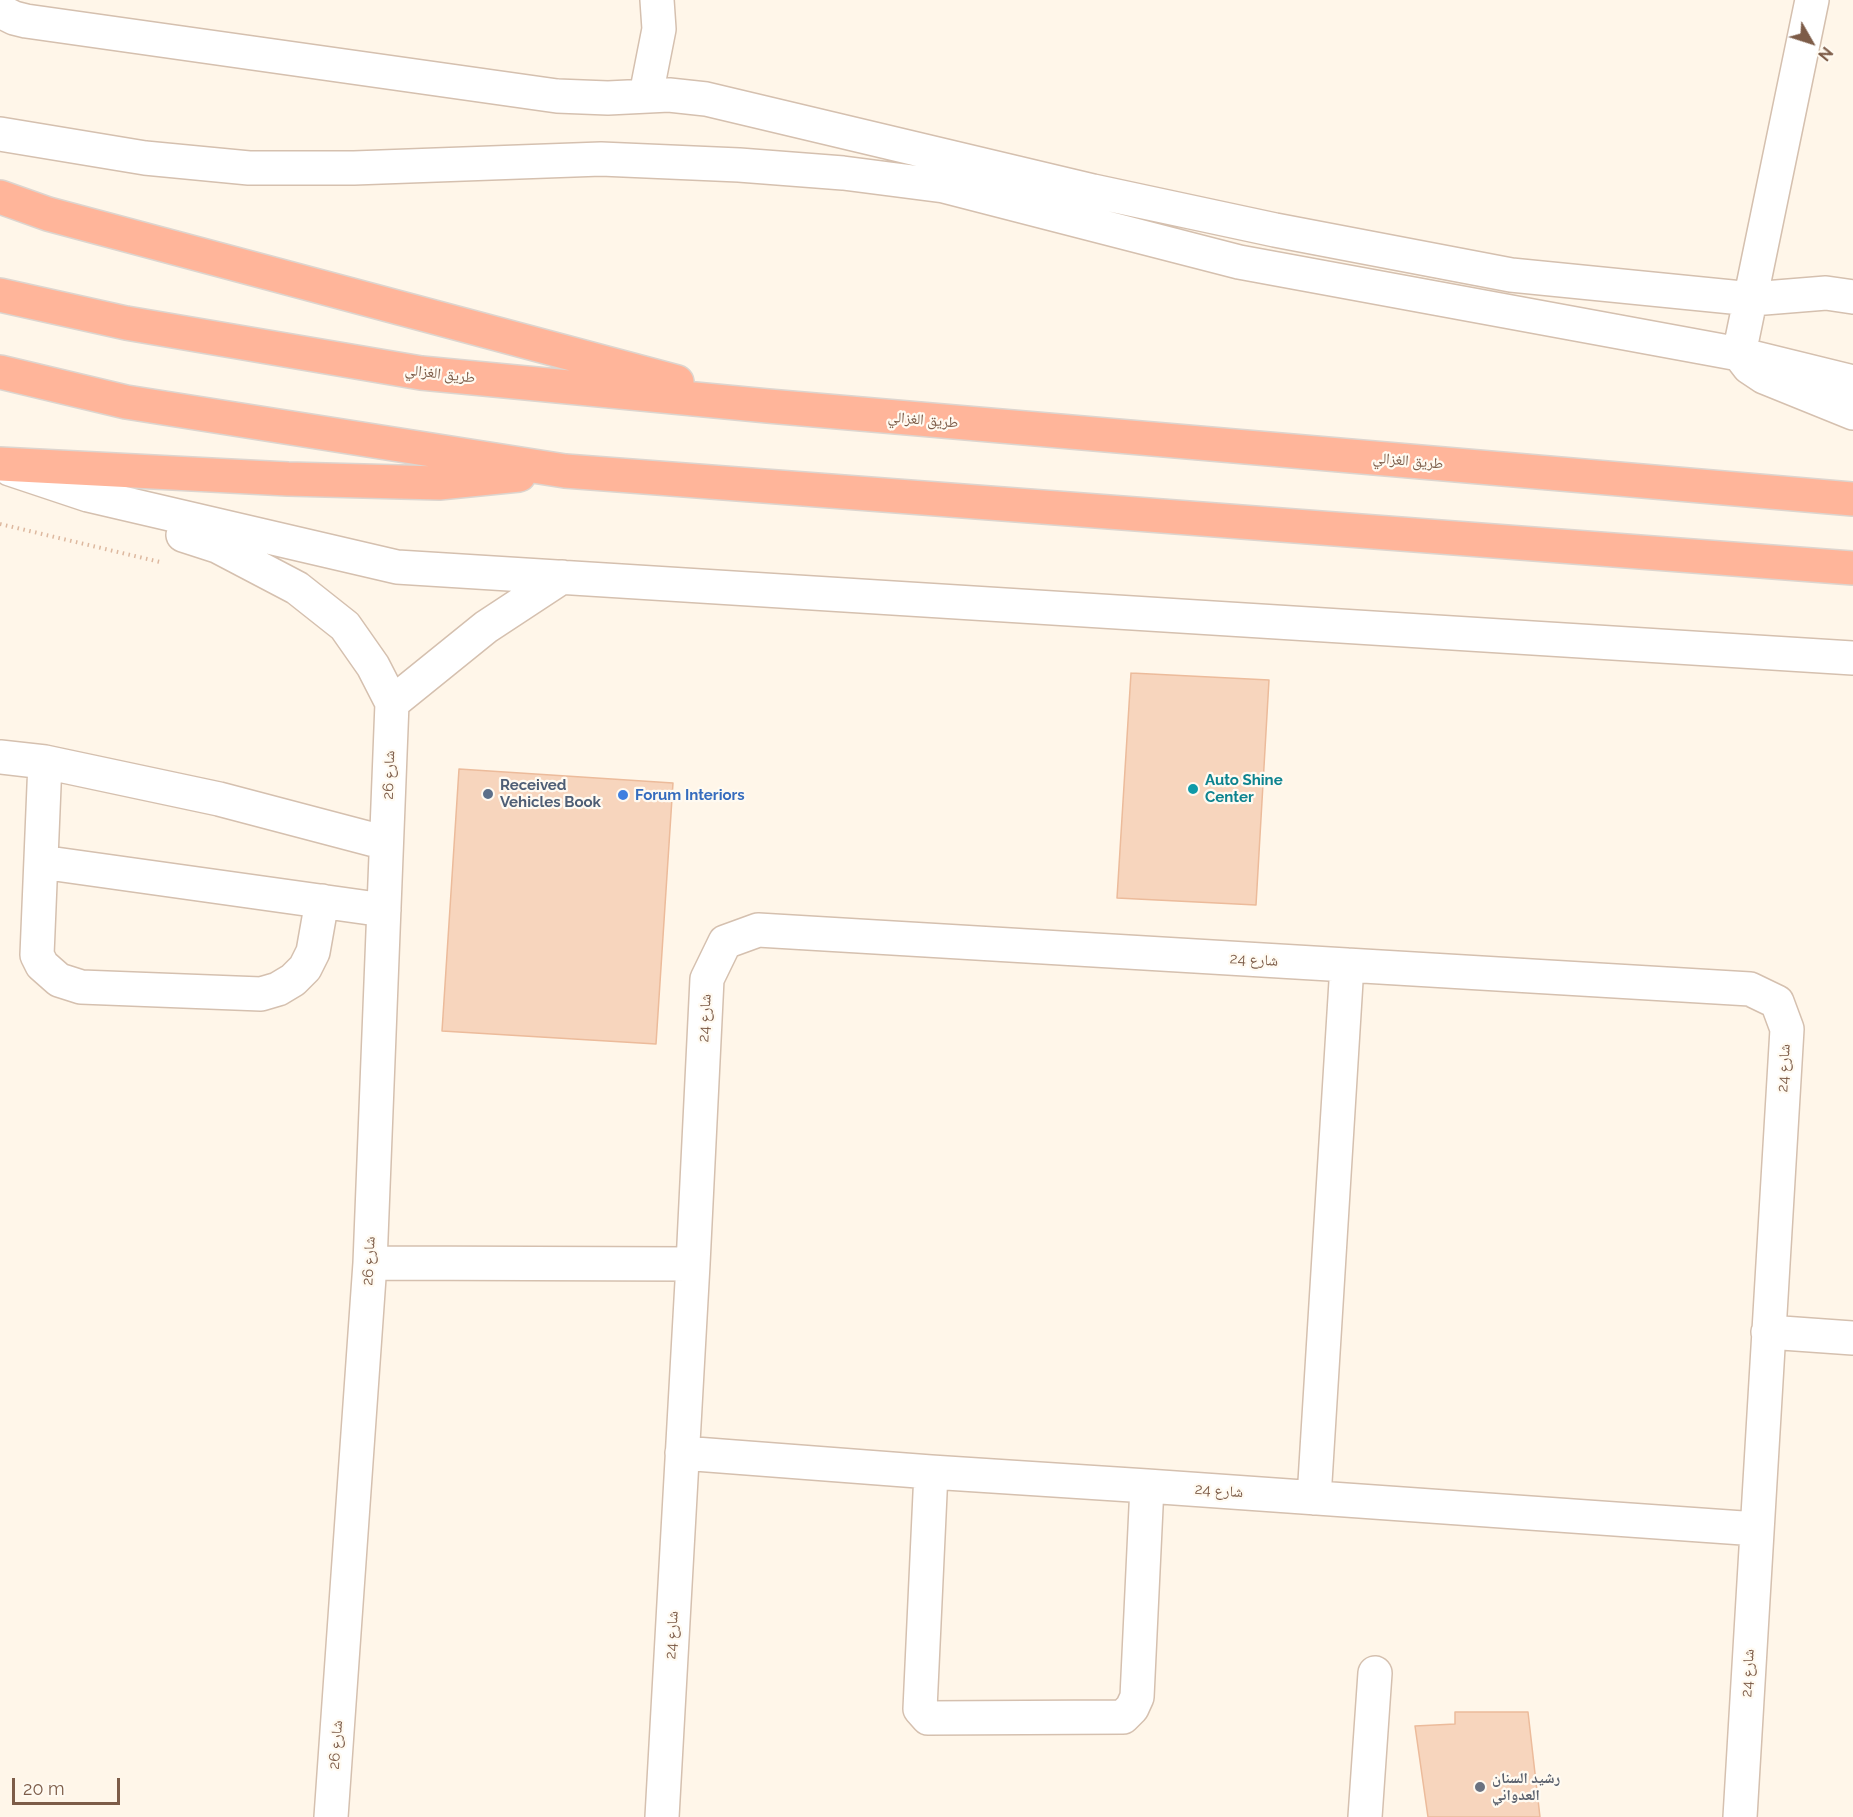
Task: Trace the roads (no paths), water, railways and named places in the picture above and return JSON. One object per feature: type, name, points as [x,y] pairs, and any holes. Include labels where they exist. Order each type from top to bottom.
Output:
[{"type":"highway","points":[[0,197],[48,214],[768,406]]},
{"type":"highway","name":"طريق الغزالي","points":[[0,295],[126,323],[421,373],[768,406],[1853,499]]},
{"type":"highway","points":[[0,372],[126,402],[566,471],[1853,568]]},
{"type":"highway","points":[[0,465],[288,479],[439,483],[566,471]]},
{"type":"street","points":[[646,95],[659,28],[657,0]]},
{"type":"street","points":[[1739,354],[1752,300],[1812,0]]},
{"type":"street","points":[[0,11],[26,21],[557,96],[608,98],[669,95],[706,99],[1104,193],[1275,230],[1511,275],[1752,300],[1826,293],[1853,297]]},
{"type":"street","points":[[0,134],[146,158],[249,168],[354,168],[601,159],[739,165],[843,173],[944,186],[1239,262],[1739,354],[1853,381]]},
{"type":"street","points":[[1739,354],[1749,367],[1764,377],[1853,413]]},
{"type":"street","points":[[0,465],[88,495],[397,567],[1853,658]]},
{"type":"street","name":"شارع 26","points":[[88,495],[130,518],[217,546],[297,588],[345,626],[373,666],[392,703],[370,1263],[331,1817]]},
{"type":"street","points":[[392,703],[486,627],[562,577]]},
{"type":"street","points":[[1800,655],[1824,648],[1853,633]]},
{"type":"street","points":[[0,757],[45,762],[219,800],[386,843]]},
{"type":"street","points":[[45,762],[37,955],[42,965],[58,980],[81,987],[261,994],[278,989],[293,980],[305,968],[313,952],[322,901]]},
{"type":"street","points":[[40,862],[384,910]]},
{"type":"street","name":"شارع 24","points":[[662,1817],[707,979],[724,942],[758,930],[1750,989],[1777,1002],[1786,1029],[1740,1817]]},
{"type":"street","points":[[1314,1498],[1347,965]]},
{"type":"street","points":[[370,1263],[693,1264]]},
{"type":"street","points":[[1768,1332],[1853,1338]]},
{"type":"street","name":"شارع 24","points":[[682,1453],[1757,1529]]},
{"type":"street","points":[[931,1472],[920,1709],[928,1718],[1123,1717],[1132,1708],[1137,1697],[1148,1486]]},
{"type":"street","points":[[1365,1817],[1375,1673]]},
{"type":"place","name":"Auto Shine Center","points":[[1193,789]]},
{"type":"place","name":"Received Vehicles Book","points":[[488,794]]},
{"type":"place","name":"Forum Interiors","points":[[623,795]]},
{"type":"place","name":"رشيد السنان العدواني","points":[[1480,1787]]}]
